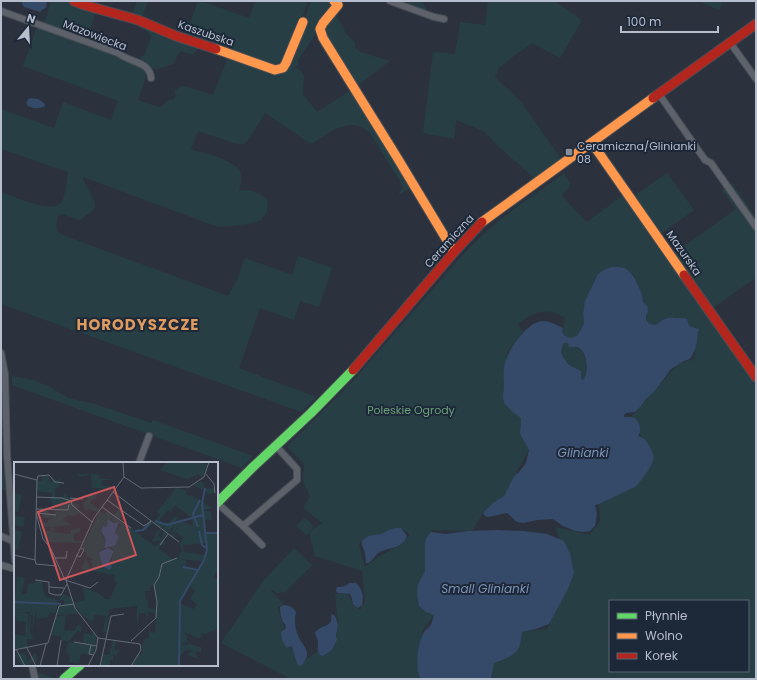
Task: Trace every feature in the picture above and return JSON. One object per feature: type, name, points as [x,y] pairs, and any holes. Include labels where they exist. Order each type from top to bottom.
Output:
[{"type":"street","name":"Kaszubska","points":[[74,1],[131,18],[182,38],[275,70],[283,68],[286,63],[303,22]]},
{"type":"street","points":[[390,1],[434,17],[444,19]]},
{"type":"street","points":[[338,2],[320,29],[323,38],[454,252]]},
{"type":"street","name":"Mazowiecka","points":[[1,11],[118,53],[149,69],[151,78]]},
{"type":"street","name":"Ceramiczna","points":[[218,502],[348,376],[454,252],[483,221],[756,24]]},
{"type":"street","points":[[730,44],[756,79]]},
{"type":"street","points":[[659,94],[705,160],[711,163],[756,227]]},
{"type":"street","name":"Mazurska","points":[[592,143],[756,377]]},
{"type":"street","points":[[1,353],[4,374],[8,465],[14,541],[1,536]]},
{"type":"street","points":[[139,462],[149,436]]},
{"type":"street","points":[[242,526],[297,480],[297,469],[276,446]]},
{"type":"street","points":[[8,465],[14,467]]},
{"type":"street","points":[[218,504],[262,545]]},
{"type":"street","points":[[1,565],[14,569]]},
{"type":"street","points":[[32,666],[35,679]]},
{"type":"street","points":[[64,679],[79,666]]},
{"type":"green space","points":[[51,1],[69,1],[96,11],[87,39],[44,24]]},
{"type":"green space","points":[[137,1],[148,1],[142,18],[131,17]]},
{"type":"green space","points":[[198,1],[203,1],[249,18],[255,1],[308,1],[287,59],[278,68],[199,41],[186,34]]},
{"type":"green space","points":[[311,1],[332,1],[333,5],[298,60],[299,64],[297,68],[304,76],[303,94],[317,112],[353,89],[413,187],[398,195],[402,188],[400,181],[370,133],[362,128],[355,125],[340,127],[311,144],[265,113],[244,144],[237,144],[198,131],[191,149],[220,158],[239,169],[241,183],[239,191],[249,190],[260,194],[267,200],[268,205],[266,214],[261,220],[250,224],[218,227],[83,177],[94,201],[95,207],[80,220],[62,214],[58,216],[56,226],[60,234],[228,296],[238,278],[245,258],[292,275],[298,256],[332,268],[319,307],[300,301],[294,320],[260,308],[239,368],[316,397],[301,412],[1,304],[1,192],[32,203],[56,206],[61,203],[64,197],[68,172],[1,149],[1,109],[54,128],[63,102],[111,120],[118,101],[23,66],[37,27],[115,54],[121,59],[145,69],[146,76],[138,100],[158,107],[174,98],[175,90],[182,86],[213,95],[229,55],[276,72],[302,28]]},
{"type":"green space","points":[[402,1],[422,1],[427,11]]},
{"type":"green space","points":[[488,1],[554,1],[582,20],[560,58],[532,43],[499,68],[495,77],[522,103],[561,159],[534,178],[485,132],[456,120],[454,139],[423,133],[433,52],[455,54],[460,22],[485,25]]},
{"type":"green space","points":[[698,1],[723,1],[719,10]]},
{"type":"green space","points":[[335,13],[347,35],[355,42],[355,48],[360,52],[390,61],[355,87],[325,35],[324,27]]},
{"type":"green space","points":[[137,23],[199,46],[192,54],[180,51],[173,64],[158,69],[153,69],[140,61],[141,57],[145,54],[151,37],[148,32],[138,26]]},
{"type":"green space","name":"Poleskie Ogrody","points":[[564,173],[570,183],[569,188],[562,195],[587,222],[626,193],[756,374],[756,679],[492,679],[493,663],[522,632],[547,629],[574,573],[555,527],[590,535],[600,521],[599,504],[639,483],[654,461],[631,417],[678,364],[694,359],[698,329],[689,326],[677,317],[665,318],[656,325],[649,324],[642,294],[634,277],[629,271],[598,274],[583,313],[584,324],[577,336],[571,338],[565,336],[562,332],[565,318],[552,312],[540,312],[529,316],[518,324],[523,332],[507,352],[504,387],[521,418],[520,434],[529,450],[501,501],[483,513],[472,531],[432,530],[425,561],[425,571],[434,615],[422,631],[418,671],[423,679],[291,679],[221,643],[263,581],[294,548],[312,565],[286,592],[277,593],[269,588],[284,605],[277,607],[284,627],[281,632],[288,648],[291,646],[298,665],[318,651],[323,656],[335,646],[338,625],[335,594],[347,593],[354,606],[360,610],[365,601],[362,571],[315,556],[309,533],[306,535],[296,526],[305,517],[314,527],[311,531],[322,523],[303,508],[310,496],[303,481],[304,464],[287,447],[353,381],[460,258],[504,216]],"holes":[[[401,528],[410,535],[398,546],[378,557],[365,567],[359,544],[362,541]]]},
{"type":"green space","points":[[667,173],[694,210],[660,234],[635,195]]},
{"type":"green space","points":[[732,183],[756,218],[756,278],[711,309],[674,253],[736,209],[722,190]]},
{"type":"green space","points":[[568,343],[568,345],[574,346],[581,350],[585,357],[586,376],[582,380],[581,375],[564,360],[561,352],[563,344]]},
{"type":"green space","points":[[12,376],[33,380],[50,387],[68,398],[95,404],[151,423],[153,420],[253,456],[242,468],[12,385]]},
{"type":"green space","points":[[1,465],[3,466],[5,490],[1,489]]},
{"type":"green space","points":[[36,672],[53,678],[53,679],[38,679]]},
{"type":"water","points":[[22,1],[47,1],[46,8],[40,12],[24,7]]},
{"type":"water","points":[[30,98],[38,99],[44,103],[45,106],[36,108],[27,105],[27,100]]},
{"type":"water","name":"Glinianki","points":[[611,267],[625,268],[634,277],[642,294],[643,302],[647,306],[648,311],[646,319],[649,324],[655,325],[663,319],[673,317],[687,319],[689,326],[699,329],[696,347],[690,359],[671,369],[654,392],[635,412],[626,413],[624,415],[624,417],[636,419],[639,423],[640,430],[638,436],[646,441],[654,457],[651,465],[635,487],[595,505],[597,515],[595,526],[590,531],[575,531],[563,526],[553,519],[524,523],[517,522],[507,513],[488,517],[485,516],[483,513],[493,503],[504,496],[514,476],[526,463],[529,450],[520,434],[521,418],[511,411],[503,400],[504,370],[508,354],[524,332],[537,322],[551,322],[563,328],[562,332],[565,336],[571,338],[577,336],[584,324],[583,313],[585,301],[598,274]],"holes":[[[568,343],[569,347],[579,348],[584,354],[587,367],[586,376],[582,380],[581,371],[572,367],[562,355],[561,352],[563,344]]]},
{"type":"water","points":[[396,528],[401,528],[407,536],[404,541],[398,546],[377,554],[372,560],[366,563],[362,541],[368,536],[381,534]]},
{"type":"water","name":"Small Glinianki","points":[[498,530],[547,534],[564,541],[570,554],[574,573],[568,589],[549,624],[522,632],[517,651],[509,657],[494,663],[491,679],[421,679],[417,662],[419,649],[422,636],[431,625],[434,615],[426,612],[419,606],[417,595],[418,584],[425,571],[426,538],[431,532],[446,534],[468,531]]},
{"type":"water","points":[[349,583],[356,583],[362,591],[362,605],[358,608],[353,604],[350,594],[337,593],[337,587]]},
{"type":"water","points":[[284,605],[291,607],[296,612],[295,622],[297,631],[299,638],[307,652],[306,658],[301,666],[298,665],[291,646],[287,648],[282,639],[281,632],[286,628],[280,613],[280,607]]},
{"type":"water","points":[[331,614],[335,616],[338,625],[336,636],[337,640],[332,650],[323,656],[320,655],[318,651],[318,641],[315,633],[320,628],[331,622]]},
{"type":"traffic: fast","points":[[218,502],[311,413],[353,370]]},
{"type":"traffic: fast","points":[[64,679],[79,666]]},
{"type":"traffic: slow","points":[[334,1],[338,5],[320,29],[323,38],[454,252]]},
{"type":"traffic: slow","points":[[216,49],[275,70],[283,68],[303,22]]},
{"type":"traffic: slow","points":[[482,222],[653,98]]},
{"type":"traffic: slow","points":[[592,143],[684,275]]},
{"type":"traffic: jam","points":[[74,1],[138,20],[176,36],[216,49]]},
{"type":"traffic: jam","points":[[653,98],[756,24]]},
{"type":"traffic: jam","points":[[353,370],[454,252],[482,222]]},
{"type":"traffic: jam","points":[[684,275],[756,377]]},
{"type":"place","name":"Ceramiczna/Glinianki 08","points":[[569,152]]},
{"type":"district","name":"HORODYSZCZE","points":[[138,324]]}]
